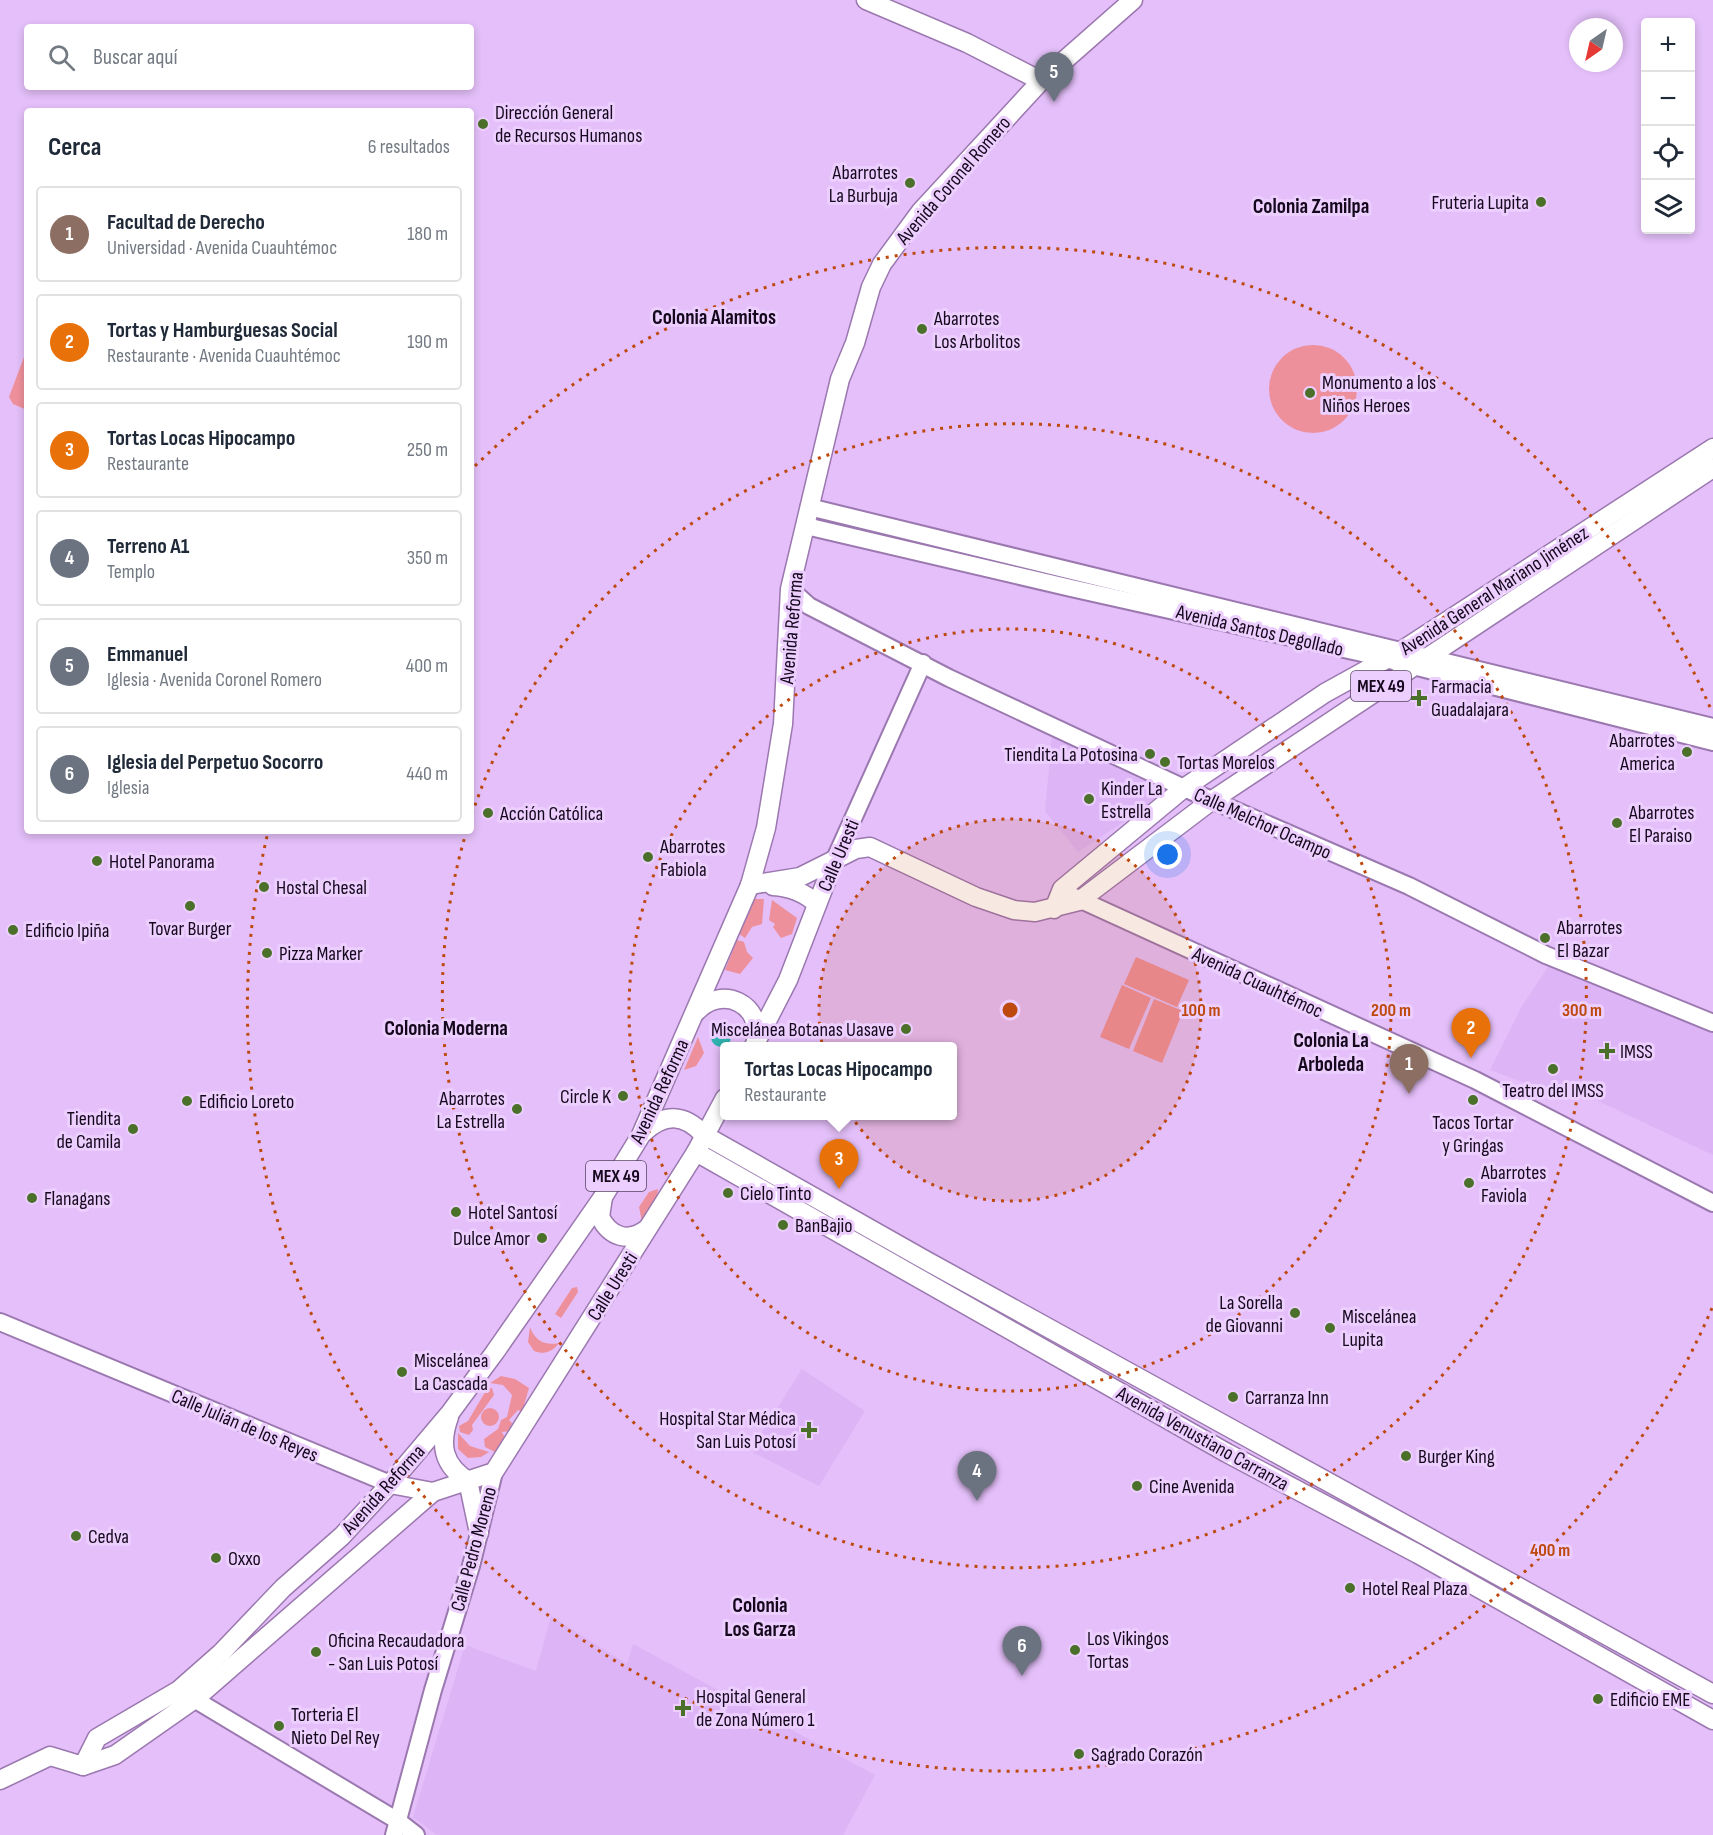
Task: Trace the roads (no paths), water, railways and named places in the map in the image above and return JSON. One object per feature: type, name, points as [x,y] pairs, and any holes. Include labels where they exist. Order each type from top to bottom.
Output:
[{"type":"main road","points":[[866,0],[967,43],[1041,81]]},
{"type":"main road","name":"Avenida Coronel Romero","points":[[882,264],[921,211],[1041,81],[1133,0]]},
{"type":"main road","name":"Avenida Reforma","points":[[187,1694],[221,1653],[283,1588],[342,1536],[450,1413],[603,1197],[641,1135],[748,889],[766,828],[783,724],[790,589],[840,379],[855,343],[871,287],[882,264]]},
{"type":"main road","name":"Avenida General Mariano Jiménez","points":[[1054,909],[1062,889],[1184,789],[1325,693],[1393,655],[1713,448]]},
{"type":"main road","name":"Avenida General Mariano Jiménez","points":[[1054,909],[1080,901],[1211,801],[1713,468]]},
{"type":"main road","points":[[1137,826],[1154,846]]},
{"type":"main road","points":[[748,889],[792,879],[856,849],[870,848],[976,897],[1014,910],[1035,912],[1054,909]]},
{"type":"main road","name":"Calle Uresti","points":[[757,1042],[788,980],[834,861]]},
{"type":"main road","points":[[748,889],[784,886],[807,896],[817,904]]},
{"type":"main road","points":[[695,1013],[704,1004],[715,999],[727,998],[739,1001],[749,1008],[756,1019],[758,1031],[756,1042]]},
{"type":"main road","name":"Calle Uresti","points":[[494,1472],[700,1144],[720,1107]]},
{"type":"main road","points":[[641,1135],[655,1122],[677,1118],[687,1121],[700,1144]]},
{"type":"main road","name":"Avenida Venustiano Carranza","points":[[700,1144],[925,1260],[1713,1694]]},
{"type":"main road","name":"Avenida Venustiano Carranza","points":[[700,1144],[1227,1453],[1418,1554],[1713,1720]]},
{"type":"main road","points":[[603,1197],[600,1217],[611,1232],[630,1237],[647,1229]]},
{"type":"main road","points":[[450,1413],[443,1442],[444,1456],[456,1473],[468,1480],[479,1533]]},
{"type":"main road","name":"Calle Julián de los Reyes","points":[[390,1484],[433,1492],[494,1472]]},
{"type":"main road","name":"Avenida Reforma","points":[[0,1780],[50,1756],[83,1766],[115,1755],[433,1492]]},
{"type":"street","name":"Avenida Santos Degollado","points":[[809,507],[1393,655],[1412,667],[1713,741]]},
{"type":"street","name":"Avenida Santos Degollado","points":[[806,525],[1393,655],[1428,657],[1713,727]]},
{"type":"street","name":"Calle Melchor Ocampo","points":[[790,589],[809,606],[1184,789],[1408,886],[1546,955],[1713,1023]]},
{"type":"street","name":"Calle Uresti","points":[[834,861],[922,663]]},
{"type":"street","name":"Avenida Cuauhtémoc","points":[[1062,889],[1080,901],[1475,1080],[1713,1203]]},
{"type":"street","name":"Calle Julián de los Reyes","points":[[0,1322],[390,1484]]},
{"type":"street","name":"Calle Pedro Moreno","points":[[396,1828],[494,1472]]},
{"type":"street","points":[[187,1694],[396,1828],[416,1835]]},
{"type":"place","name":"Emmanuel","points":[[1054,102]]},
{"type":"place","name":"Dirección General de Recursos Humanos","points":[[483,124]]},
{"type":"place","name":"Abarrotes La Burbuja","points":[[910,183]]},
{"type":"place","name":"Fruteria Lupita","points":[[1541,202]]},
{"type":"place","name":"Abarrotes Los Arbolitos","points":[[922,329]]},
{"type":"place","name":"Monumento a los Niños Heroes","points":[[1310,393]]},
{"type":"place","name":"Farmacia Guadalajara","points":[[1419,698]]},
{"type":"place","name":"Abarrotes America","points":[[1687,752]]},
{"type":"place","name":"Tiendita La Potosina","points":[[1150,754]]},
{"type":"place","name":"Tortas Morelos","points":[[1165,762]]},
{"type":"place","name":"Kinder La Estrella","points":[[1089,799]]},
{"type":"place","name":"Acción Católica","points":[[488,813]]},
{"type":"place","name":"Abarrotes El Paraiso","points":[[1617,823]]},
{"type":"place","name":"Abarrotes Fabiola","points":[[648,857]]},
{"type":"place","name":"Hotel Panorama","points":[[97,861]]},
{"type":"place","name":"Hostal Chesal","points":[[264,887]]},
{"type":"place","name":"Tovar Burger","points":[[190,906]]},
{"type":"place","name":"Edificio Ipiña","points":[[13,930]]},
{"type":"place","name":"Abarrotes El Bazar","points":[[1545,938]]},
{"type":"place","name":"Pizza Marker","points":[[267,953]]},
{"type":"place","name":"Miscelánea Botanas Uasave","points":[[906,1029]]},
{"type":"place","name":"IMSS","points":[[1607,1051]]},
{"type":"place","name":"Tortas y Hamburguesas Social","points":[[1471,1058]]},
{"type":"place","name":"Teatro del IMSS","points":[[1553,1069]]},
{"type":"place","name":"Facultad de Derecho","points":[[1409,1094]]},
{"type":"place","name":"Circle K","points":[[623,1096]]},
{"type":"place","name":"Tacos Tortar y Gringas","points":[[1473,1100]]},
{"type":"place","name":"Edificio Loreto","points":[[187,1101]]},
{"type":"place","name":"Abarrotes La Estrella","points":[[517,1109]]},
{"type":"place","name":"Tiendita de Camila","points":[[133,1129]]},
{"type":"place","name":"Abarrotes Faviola","points":[[1469,1183]]},
{"type":"place","name":"Tortas Locas Hipocampo","points":[[839,1189]]},
{"type":"place","name":"Cielo Tinto","points":[[728,1193]]},
{"type":"place","name":"Flanagans","points":[[32,1198]]},
{"type":"place","name":"Hotel Santosí","points":[[456,1212]]},
{"type":"place","name":"BanBajio","points":[[783,1225]]},
{"type":"place","name":"Dulce Amor","points":[[542,1238]]},
{"type":"place","name":"La Sorella de Giovanni","points":[[1295,1313]]},
{"type":"place","name":"Miscelánea Lupita","points":[[1330,1328]]},
{"type":"place","name":"Miscelánea La Cascada","points":[[402,1372]]},
{"type":"place","name":"Carranza Inn","points":[[1233,1397]]},
{"type":"place","name":"Hospital Star Médica San Luis Potosí","points":[[809,1430]]},
{"type":"place","name":"Burger King","points":[[1406,1456]]},
{"type":"place","name":"Cine Avenida","points":[[1137,1486]]},
{"type":"place","name":"Terreno A1","points":[[977,1501]]},
{"type":"place","name":"Cedva","points":[[76,1536]]},
{"type":"place","name":"Oxxo","points":[[216,1558]]},
{"type":"place","name":"Hotel Real Plaza","points":[[1350,1588]]},
{"type":"place","name":"Los Vikingos Tortas","points":[[1075,1650]]},
{"type":"place","name":"Oficina Recaudadora - San Luis Potosí","points":[[316,1652]]},
{"type":"place","name":"Iglesia del Perpetuo Socorro","points":[[1022,1676]]},
{"type":"place","name":"Edificio EME","points":[[1598,1699]]},
{"type":"place","name":"Hospital General de Zona Número 1","points":[[683,1708]]},
{"type":"place","name":"Torteria El Nieto Del Rey","points":[[279,1726]]},
{"type":"place","name":"Sagrado Corazón","points":[[1079,1754]]},
{"type":"district","name":"Colonia Zamilpa","points":[[1311,206]]},
{"type":"district","name":"Colonia Alamitos","points":[[714,317]]},
{"type":"district","name":"Colonia Moderna","points":[[446,1028]]},
{"type":"district","name":"Colonia La Arboleda","points":[[1331,1052]]},
{"type":"district","name":"Colonia Los Garza","points":[[760,1617]]}]
